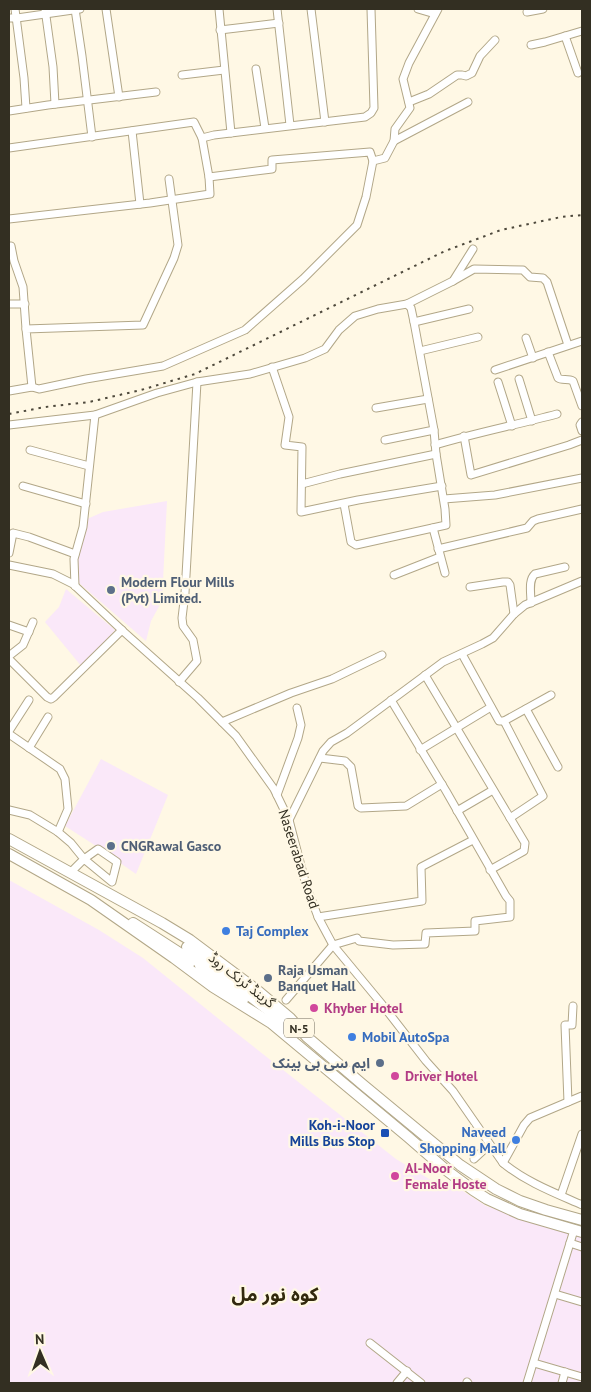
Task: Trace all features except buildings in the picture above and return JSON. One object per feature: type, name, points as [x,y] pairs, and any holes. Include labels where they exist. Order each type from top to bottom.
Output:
[{"type":"highway","name":"گرینڈ ٹرنک روڈ","points":[[9,839],[190,940],[258,991],[290,1018],[307,1037],[478,1178],[520,1201],[582,1220]]},
{"type":"highway","name":"گرینڈ ٹرنک روڈ","points":[[9,854],[90,900],[213,987],[270,1024],[467,1186],[504,1207],[578,1231]]},
{"type":"highway","points":[[90,900],[145,930],[192,961],[198,958],[197,954],[185,945],[110,895]]},
{"type":"highway","points":[[270,1024],[234,992],[200,966],[200,961],[205,960],[286,1024],[307,1037]]},
{"type":"street","points":[[15,9],[13,18],[24,78],[26,108]]},
{"type":"street","points":[[13,18],[46,11],[77,9],[92,137]]},
{"type":"street","points":[[106,9],[119,97]]},
{"type":"street","points":[[219,9],[231,133]]},
{"type":"street","points":[[277,9],[290,125]]},
{"type":"street","points":[[311,9],[325,122]]},
{"type":"street","points":[[202,138],[265,128],[365,117],[371,113],[374,108],[371,9]]},
{"type":"street","points":[[373,161],[385,158],[394,141],[395,129],[410,108],[403,79],[409,63],[437,11],[418,9]]},
{"type":"street","points":[[527,12],[543,9]]},
{"type":"street","points":[[46,11],[53,67],[55,104]]},
{"type":"street","points":[[220,30],[278,23]]},
{"type":"street","points":[[531,45],[582,31]]},
{"type":"street","points":[[565,36],[578,73]]},
{"type":"street","points":[[409,102],[429,94],[457,75],[466,76],[472,73],[480,56],[494,40]]},
{"type":"street","points":[[256,69],[265,128]]},
{"type":"street","points":[[182,75],[224,70]]},
{"type":"street","points":[[9,111],[156,92]]},
{"type":"street","points":[[394,141],[468,102]]},
{"type":"street","points":[[9,148],[194,122],[202,138],[210,194],[9,220]]},
{"type":"street","points":[[132,131],[140,204]]},
{"type":"street","points":[[9,391],[32,387],[39,389],[163,366],[245,330],[303,279],[357,226],[366,197],[373,161],[370,152],[272,160],[272,169],[209,177]]},
{"type":"street","points":[[26,329],[143,326],[178,245],[169,179]]},
{"type":"street","points":[[12,246],[14,261],[23,287],[32,387]]},
{"type":"street","points":[[453,281],[473,249]]},
{"type":"street","points":[[9,425],[94,415],[157,393],[197,382],[250,374],[305,358],[324,349],[338,330],[355,316],[378,309],[407,304],[474,269],[523,270],[530,277],[543,278],[547,282],[568,345]]},
{"type":"street","points":[[9,304],[24,304]]},
{"type":"street","points":[[344,504],[351,542],[356,545],[446,525],[434,430],[411,308],[407,304]]},
{"type":"street","points":[[414,322],[469,309]]},
{"type":"street","points":[[420,351],[478,337]]},
{"type":"street","points":[[526,338],[533,358]]},
{"type":"street","points":[[495,370],[582,340]]},
{"type":"street","points":[[548,352],[558,378],[560,380],[573,381],[582,406]]},
{"type":"street","points":[[272,367],[289,417],[284,444],[302,446],[301,512],[442,486]]},
{"type":"street","points":[[519,379],[532,421]]},
{"type":"street","points":[[179,682],[196,660],[193,640],[183,626],[182,618],[197,382]]},
{"type":"street","points":[[498,382],[512,426]]},
{"type":"street","points":[[376,408],[428,399]]},
{"type":"street","points":[[435,445],[464,436],[557,414]]},
{"type":"street","points":[[75,586],[74,559],[83,527],[94,415]]},
{"type":"street","points":[[582,422],[580,425],[582,431]]},
{"type":"street","points":[[385,440],[434,430]]},
{"type":"street","points":[[464,436],[471,475],[582,440]]},
{"type":"street","points":[[30,450],[89,466]]},
{"type":"street","points":[[302,484],[436,454]]},
{"type":"street","points":[[444,499],[495,495],[582,478]]},
{"type":"street","points":[[23,486],[86,504]]},
{"type":"street","points":[[438,549],[527,528],[533,521],[582,509]]},
{"type":"street","points":[[433,528],[445,573]]},
{"type":"street","points":[[9,554],[13,533],[75,554]]},
{"type":"street","points":[[394,575],[440,557]]},
{"type":"street","name":"Naseerabad Road","points":[[9,565],[53,574],[75,586],[236,736],[277,795],[289,820],[306,885],[318,916],[333,945],[426,1062],[453,1091],[502,1164],[512,1171],[582,1205]]},
{"type":"street","points":[[531,603],[532,576],[565,567]]},
{"type":"street","points":[[289,820],[327,745],[347,733],[444,662],[494,638],[514,614],[525,605],[582,581]]},
{"type":"street","points":[[470,587],[508,582],[514,614]]},
{"type":"street","points":[[33,622],[23,646],[9,657],[51,699],[122,630]]},
{"type":"street","points":[[9,625],[29,632]]},
{"type":"street","points":[[462,654],[499,721],[504,721],[551,695]]},
{"type":"street","points":[[222,722],[332,678],[382,655]]},
{"type":"street","points":[[425,675],[525,843],[524,851],[490,870]]},
{"type":"street","points":[[28,700],[9,733],[60,769],[65,780],[68,809],[58,832]]},
{"type":"street","points":[[286,1000],[333,945],[357,938],[359,941],[393,944],[425,944],[426,933],[475,931],[475,920],[510,917],[510,901],[391,700]]},
{"type":"street","points":[[420,750],[491,707]]},
{"type":"street","points":[[277,795],[301,725],[297,708]]},
{"type":"street","points":[[526,709],[558,767]]},
{"type":"street","points":[[29,748],[48,717]]},
{"type":"street","points":[[504,721],[543,796],[510,818]]},
{"type":"street","points":[[320,758],[345,761],[351,767],[358,806],[361,808],[406,806],[442,784]]},
{"type":"street","points":[[457,811],[494,790]]},
{"type":"street","points":[[9,810],[30,815],[58,832],[71,843],[84,859],[112,882],[117,862],[98,849],[84,859],[70,873]]},
{"type":"street","points":[[318,916],[422,900],[421,867],[473,840]]},
{"type":"street","points":[[568,1102],[565,1025],[572,1025],[573,1006]]},
{"type":"street","points":[[502,1164],[530,1118],[582,1096]]},
{"type":"street","points":[[560,1195],[582,1134]]},
{"type":"street","points":[[474,1159],[489,1145]]},
{"type":"street","points":[[527,1383],[570,1243],[578,1231]]},
{"type":"street","points":[[570,1243],[582,1247]]},
{"type":"street","points":[[555,1294],[582,1302]]},
{"type":"street","points":[[370,1343],[421,1383]]},
{"type":"street","points":[[534,1363],[582,1378]]},
{"type":"street","points":[[397,1383],[407,1371]]},
{"type":"street","points":[[562,1383],[565,1372]]},
{"type":"shaded area","points":[[167,501],[162,601],[151,621],[146,641],[79,583],[78,560],[87,519],[103,512]]},
{"type":"shaded area","points":[[66,589],[115,630],[82,667],[45,622],[59,607]]},
{"type":"shaded area","points":[[101,759],[168,795],[136,874],[65,826]]},
{"type":"shaded area","points":[[9,880],[99,930],[143,958],[396,1159],[431,1180],[451,1181],[458,1188],[486,1206],[582,1238],[582,1383],[9,1383]]},
{"type":"railway","points":[[9,414],[45,407],[89,402],[141,390],[195,374],[445,251],[501,230],[561,217],[582,215]]},
{"type":"place","name":"Modern Flour Mills (Pvt) Limited.","points":[[111,590]]},
{"type":"place","name":"CNGRawal Gasco","points":[[111,846]]},
{"type":"place","name":"Taj Complex","points":[[226,931]]},
{"type":"place","name":"Raja Usman Banquet Hall","points":[[268,978]]},
{"type":"place","name":"Khyber Hotel","points":[[314,1008]]},
{"type":"place","name":"Mobil AutoSpa","points":[[352,1037]]},
{"type":"place","name":"ایم سی بی بینک","points":[[380,1063]]},
{"type":"place","name":"Driver Hotel","points":[[395,1076]]},
{"type":"place","name":"Koh-i-Noor Mills Bus Stop","points":[[385,1133]]},
{"type":"place","name":"Naveed Shopping Mall","points":[[516,1140]]},
{"type":"place","name":"Al-Noor Female Hoste","points":[[395,1176]]},
{"type":"district","name":"کوہ نور مل","points":[[275,1294]]}]
